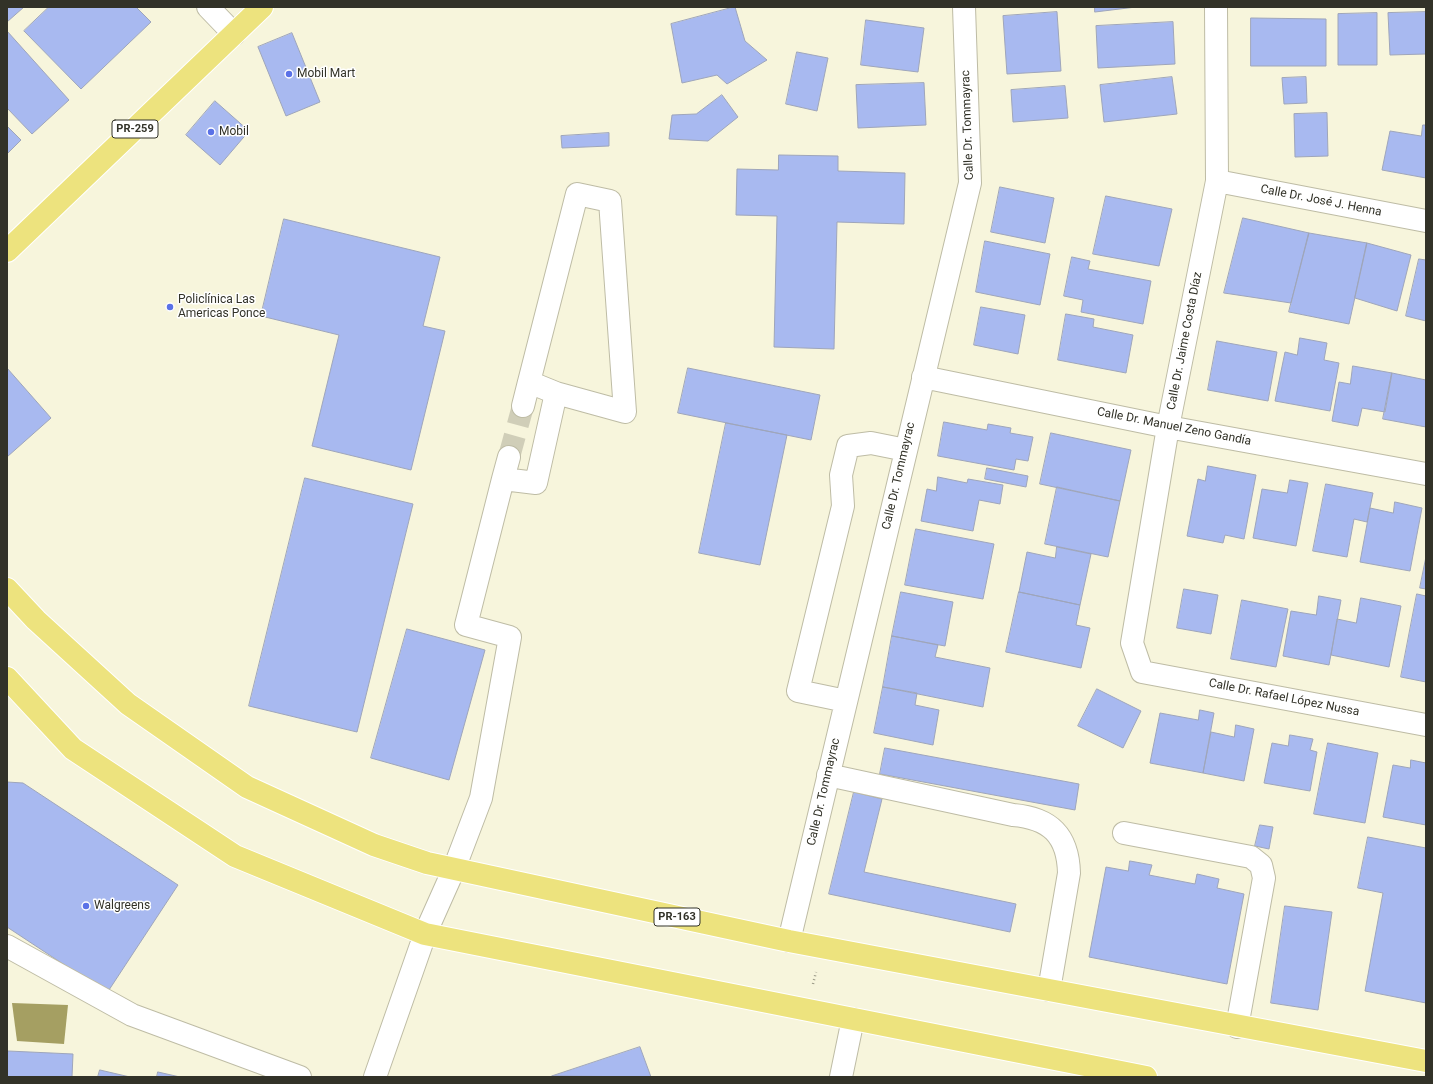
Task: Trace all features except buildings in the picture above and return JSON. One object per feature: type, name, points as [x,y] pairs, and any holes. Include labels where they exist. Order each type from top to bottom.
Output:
[{"type":"main road","name":"PR-259","points":[[7,251],[262,7]]},
{"type":"main road","name":"PR-163","points":[[7,589],[36,620],[128,704],[247,787],[374,845],[427,863],[821,948],[1426,1061]]},
{"type":"main road","points":[[8,684],[73,749],[235,856],[425,934],[1146,1077]]},
{"type":"street","points":[[208,7],[234,34]]},
{"type":"street","name":"Calle Dr. Tommayrac","points":[[789,941],[970,183],[964,7]]},
{"type":"street","name":"Calle Dr. Jaime Costa Díaz","points":[[1142,672],[1132,643],[1168,426],[1217,180],[1216,7]]},
{"type":"street","name":"Calle Dr. José J. Henna","points":[[1217,180],[1426,221]]},
{"type":"street","points":[[523,406],[529,382],[577,194],[610,201],[625,412],[556,393],[529,382]]},
{"type":"street","name":"Calle Dr. Manuel Zeno Gandía","points":[[923,377],[1168,426],[1426,474]]},
{"type":"street","points":[[503,479],[536,483],[556,393]]},
{"type":"street","points":[[846,701],[798,691],[843,506],[841,475],[848,446],[872,443],[906,450]]},
{"type":"street","points":[[376,1077],[425,934],[454,869],[481,798],[510,637],[466,625],[509,457]]},
{"type":"street","name":"Calle Dr. Rafael López Nussa","points":[[1142,672],[1426,725]]},
{"type":"street","points":[[828,775],[1013,815],[1028,816],[1042,821],[1055,831],[1064,843],[1069,858],[1069,873],[1049,990]]},
{"type":"street","points":[[1124,833],[1251,857],[1261,865],[1264,878],[1237,1026]]},
{"type":"street","points":[[7,946],[132,1015],[300,1077]]},
{"type":"street","points":[[841,1077],[853,1019]]},
{"type":"path","points":[[808,1011],[821,948]]},
{"type":"shaded area","points":[[12,1003],[68,1005],[64,1044],[17,1041]]},
{"type":"tunnel","points":[[509,457],[523,406]]},
{"type":"place","name":"Mobil Mart","points":[[289,74]]},
{"type":"place","name":"Mobil","points":[[211,132]]},
{"type":"place","name":"Policlínica Las Americas Ponce","points":[[170,307]]},
{"type":"place","name":"Walgreens","points":[[86,906]]}]
